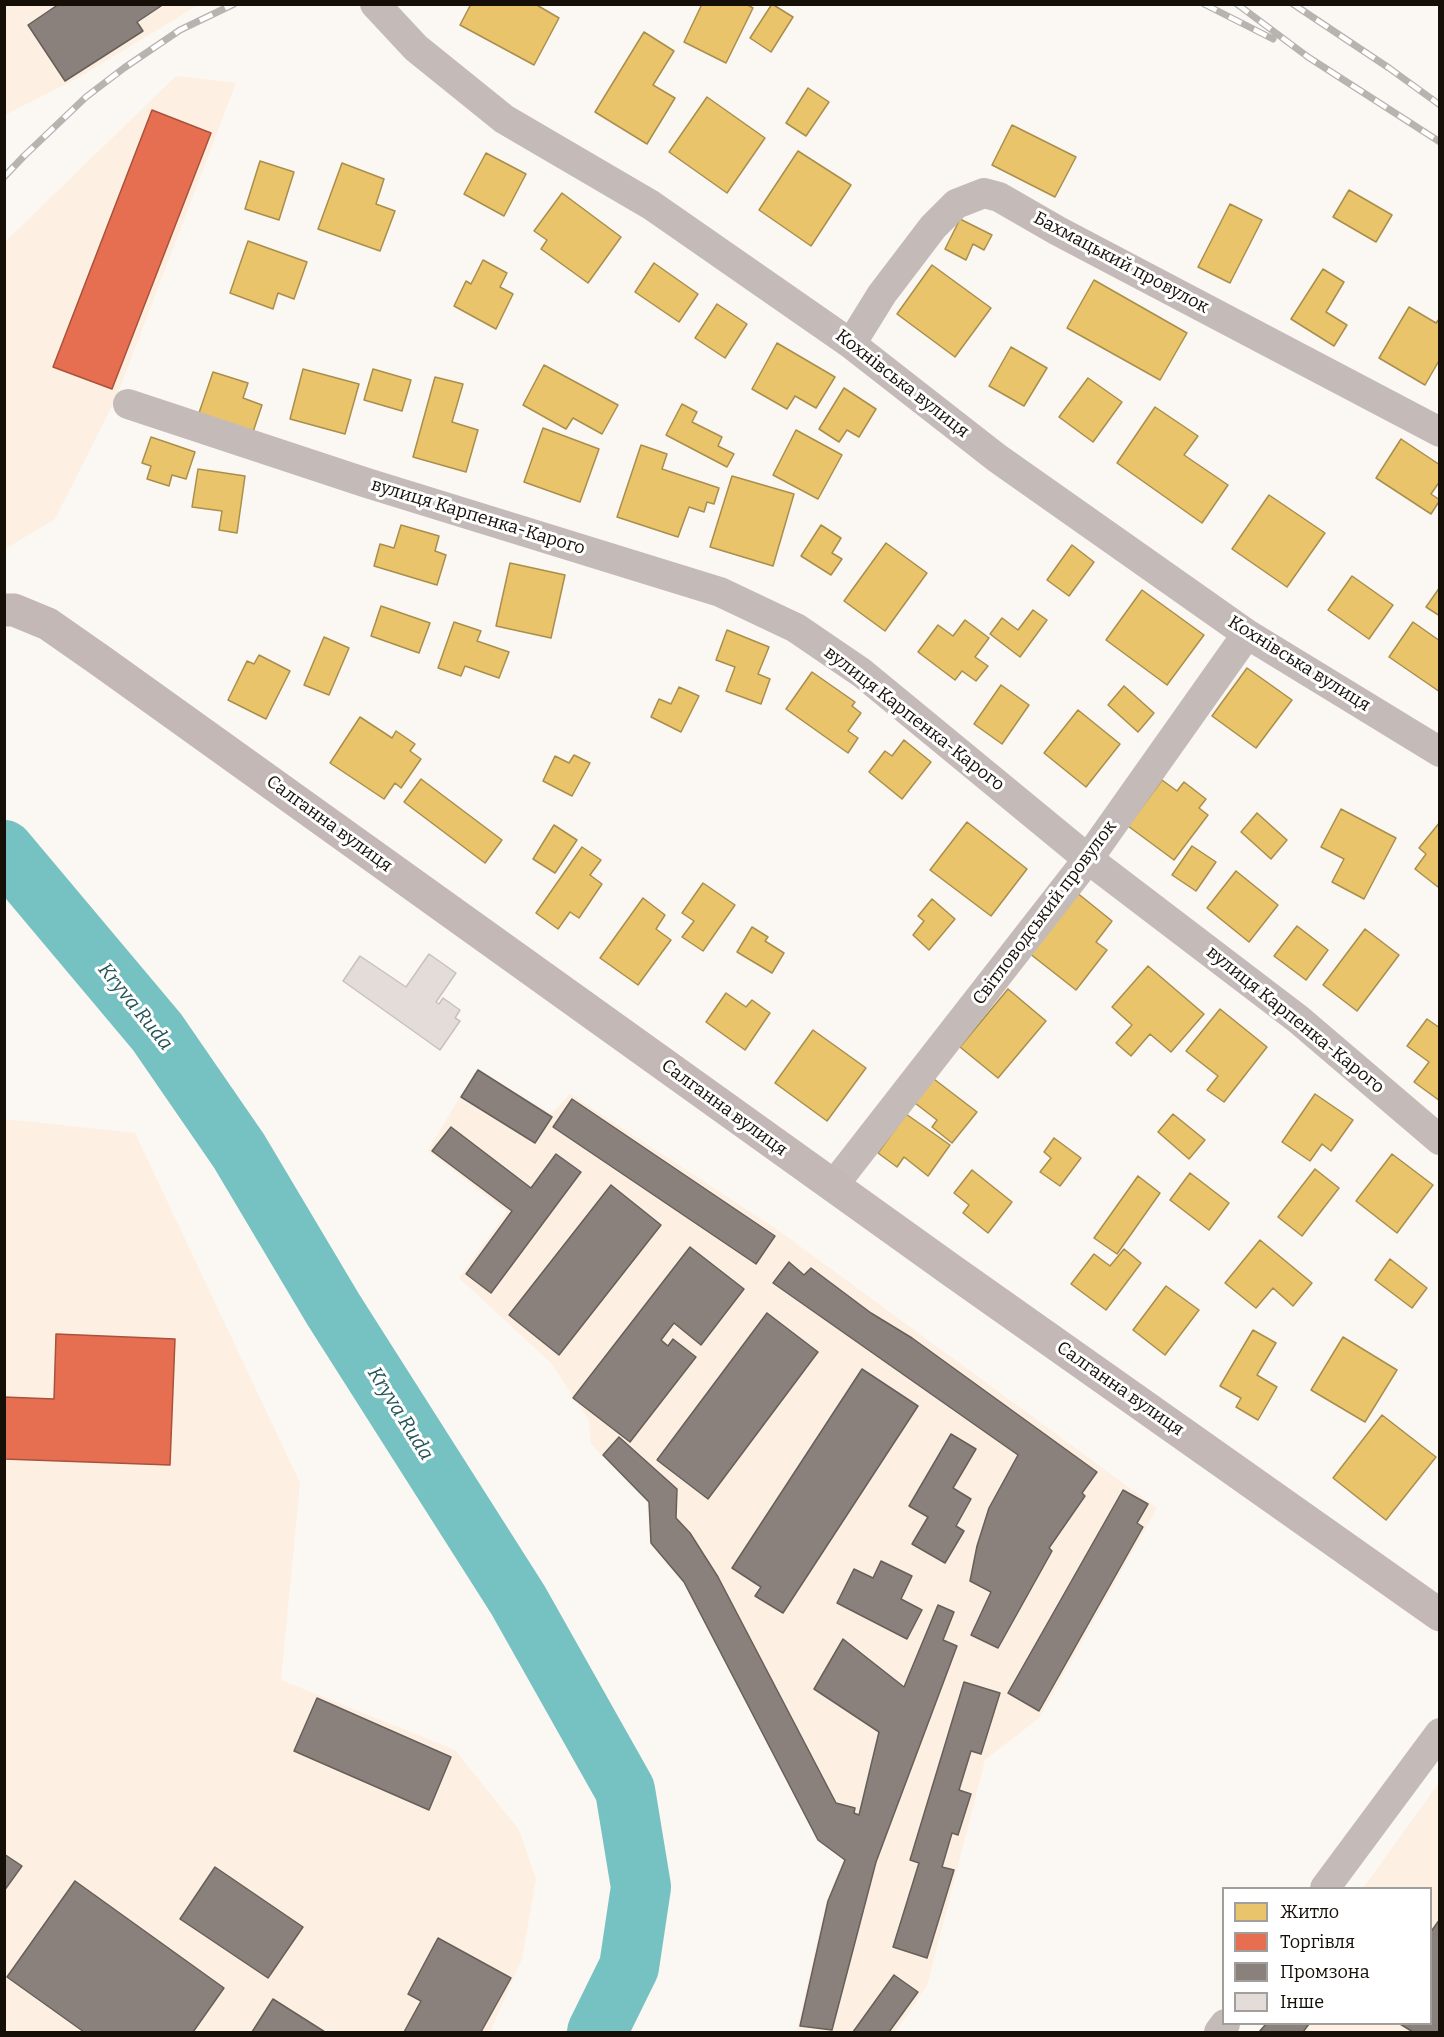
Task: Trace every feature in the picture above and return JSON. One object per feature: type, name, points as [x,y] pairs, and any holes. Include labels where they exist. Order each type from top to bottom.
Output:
[{"type":"street","name":"Кохнівська вулиця","points":[[375,4],[416,48],[504,119],[651,205],[851,344],[997,458],[1247,634],[1440,752]]},
{"type":"street","name":"Бахмацький провулок","points":[[851,344],[882,294],[933,227],[956,204],[984,193],[999,197],[1058,231],[1440,432]]},
{"type":"street","name":"вулиця Карпенка-Карого","points":[[128,404],[367,483],[720,592],[796,628],[862,673],[1088,859],[1298,1019],[1440,1140]]},
{"type":"street","name":"Салганна вулиця","points":[[4,609],[14,610],[48,624],[101,661],[833,1186],[1440,1616]]},
{"type":"street","name":"Світловодський провулок","points":[[833,1186],[1088,859],[1247,634]]},
{"type":"street","points":[[1326,1887],[1440,1733]]},
{"type":"shaded area","points":[[5,5],[198,5],[78,78],[5,115]]},
{"type":"shaded area","points":[[176,76],[236,83],[116,398],[55,519],[5,549],[5,242]]},
{"type":"shaded area","points":[[477,1068],[551,1114],[570,1094],[775,1228],[1157,1508],[1039,1718],[985,1760],[927,1986],[895,2032],[797,2030],[826,1902],[843,1860],[818,1840],[683,1583],[650,1544],[647,1502],[591,1444],[589,1420],[551,1363],[459,1278],[507,1212],[428,1151]]},
{"type":"shaded area","points":[[5,1119],[135,1133],[300,1483],[281,1680],[455,1750],[519,1830],[536,1879],[522,1959],[490,2032],[5,2032]]},
{"type":"shaded area","points":[[1439,1783],[1439,2032],[1258,2032],[1263,2025],[1432,2025],[1432,1887],[1364,1887]]},
{"type":"building: Житло","points":[[471,4],[535,4],[559,18],[534,65],[460,25]]},
{"type":"building: Житло","points":[[702,4],[746,4],[753,8],[726,63],[684,42]]},
{"type":"building: Житло","points":[[772,4],[793,17],[771,52],[750,38]]},
{"type":"building: Житло","points":[[644,32],[674,51],[653,85],[675,98],[647,144],[595,112]]},
{"type":"building: Житло","points":[[808,88],[829,102],[806,136],[786,123]]},
{"type":"building: Житло","points":[[707,97],[765,138],[727,193],[669,152]]},
{"type":"building: Житло","points":[[1012,125],[1076,157],[1055,197],[992,165]]},
{"type":"building: Житло","points":[[798,151],[851,185],[811,246],[759,210]]},
{"type":"building: Житло","points":[[486,153],[526,174],[504,216],[464,194]]},
{"type":"building: Житло","points":[[260,161],[294,172],[279,220],[245,209]]},
{"type":"building: Житло","points":[[342,163],[384,179],[376,204],[395,211],[380,251],[318,229]]},
{"type":"building: Житло","points":[[1349,190],[1392,215],[1376,242],[1333,217]]},
{"type":"building: Житло","points":[[562,193],[621,237],[588,283],[541,249],[547,240],[534,231]]},
{"type":"building: Житло","points":[[1230,204],[1262,220],[1230,283],[1198,267]]},
{"type":"building: Житло","points":[[960,219],[992,235],[984,250],[973,244],[966,260],[945,249]]},
{"type":"building: Житло","points":[[248,241],[307,262],[294,299],[278,293],[273,309],[230,293]]},
{"type":"building: Житло","points":[[483,260],[507,273],[500,287],[513,294],[496,329],[454,306],[466,281],[471,284]]},
{"type":"building: Житло","points":[[654,263],[698,294],[679,322],[635,292]]},
{"type":"building: Житло","points":[[932,265],[991,308],[955,357],[897,314]]},
{"type":"building: Житло","points":[[1323,269],[1344,282],[1326,312],[1347,325],[1334,346],[1291,319]]},
{"type":"building: Житло","points":[[1094,280],[1187,333],[1160,380],[1067,328]]},
{"type":"building: Житло","points":[[717,304],[747,324],[725,358],[695,338]]},
{"type":"building: Житло","points":[[1409,307],[1436,323],[1440,318],[1440,359],[1425,385],[1379,358]]},
{"type":"building: Житло","points":[[777,343],[835,377],[816,408],[795,396],[787,409],[752,389]]},
{"type":"building: Житло","points":[[1011,347],[1047,368],[1024,406],[989,386]]},
{"type":"building: Житло","points":[[544,365],[618,405],[602,434],[573,418],[566,429],[523,405]]},
{"type":"building: Житло","points":[[303,369],[359,384],[345,434],[290,419]]},
{"type":"building: Житло","points":[[373,369],[411,380],[402,411],[364,400]]},
{"type":"building: Житло","points":[[213,372],[248,383],[243,398],[262,405],[253,432],[199,413]]},
{"type":"building: Житло","points":[[435,377],[463,384],[452,422],[478,430],[466,472],[413,457]]},
{"type":"building: Житло","points":[[1088,378],[1122,402],[1093,442],[1059,417]]},
{"type":"building: Житло","points":[[844,388],[876,409],[859,437],[847,430],[839,442],[819,429]]},
{"type":"building: Житло","points":[[682,404],[697,412],[692,422],[722,437],[718,446],[734,454],[727,467],[666,435]]},
{"type":"building: Житло","points":[[1155,407],[1198,436],[1184,455],[1228,485],[1202,523],[1117,463]]},
{"type":"building: Житло","points":[[543,428],[599,449],[580,502],[524,482]]},
{"type":"building: Житло","points":[[796,430],[842,455],[818,499],[773,475]]},
{"type":"building: Житло","points":[[151,437],[195,452],[186,479],[172,475],[169,486],[147,479],[151,466],[142,463]]},
{"type":"building: Житло","points":[[1401,439],[1440,465],[1440,481],[1431,494],[1440,500],[1431,514],[1376,478]]},
{"type":"building: Житло","points":[[641,445],[667,454],[662,469],[719,488],[714,504],[707,502],[704,512],[689,507],[678,537],[617,517]]},
{"type":"building: Житло","points":[[198,469],[245,476],[237,533],[219,530],[222,511],[192,507]]},
{"type":"building: Житло","points":[[732,476],[794,494],[773,566],[710,547]]},
{"type":"building: Житло","points":[[1269,495],[1325,533],[1287,587],[1232,549]]},
{"type":"building: Житло","points":[[401,525],[439,536],[435,551],[446,555],[437,585],[374,566],[380,544],[394,548]]},
{"type":"building: Житло","points":[[821,525],[841,538],[832,553],[842,559],[831,575],[801,556]]},
{"type":"building: Житло","points":[[886,543],[927,573],[885,631],[844,601]]},
{"type":"building: Житло","points":[[1072,545],[1094,562],[1069,596],[1047,580]]},
{"type":"building: Житло","points":[[510,563],[565,575],[551,638],[496,626]]},
{"type":"building: Житло","points":[[1352,576],[1393,605],[1369,639],[1328,610]]},
{"type":"building: Житло","points":[[1440,587],[1440,616],[1426,607]]},
{"type":"building: Житло","points":[[1142,590],[1204,635],[1167,685],[1106,640]]},
{"type":"building: Житло","points":[[381,606],[430,623],[419,653],[371,636]]},
{"type":"building: Житло","points":[[1033,610],[1047,620],[1020,657],[990,634],[1002,618],[1018,630]]},
{"type":"building: Житло","points":[[965,620],[989,638],[975,657],[988,666],[976,681],[962,671],[955,680],[918,652],[938,625],[953,636]]},
{"type":"building: Житло","points":[[454,622],[481,631],[477,641],[509,652],[499,678],[465,666],[461,676],[438,668]]},
{"type":"building: Житло","points":[[1413,622],[1440,641],[1440,692],[1389,657]]},
{"type":"building: Житло","points":[[727,630],[769,647],[758,674],[770,679],[761,704],[726,691],[735,667],[716,660]]},
{"type":"building: Житло","points":[[324,637],[349,648],[329,695],[304,685]]},
{"type":"building: Житло","points":[[259,655],[290,671],[266,719],[228,700],[247,661],[254,664]]},
{"type":"building: Житло","points":[[1247,668],[1292,700],[1256,748],[1212,716]]},
{"type":"building: Житло","points":[[812,672],[855,702],[852,706],[861,713],[848,731],[858,738],[848,753],[786,709]]},
{"type":"building: Житло","points":[[1001,685],[1029,705],[1002,744],[974,724]]},
{"type":"building: Житло","points":[[1124,686],[1154,713],[1138,732],[1108,705]]},
{"type":"building: Житло","points":[[679,687],[699,696],[681,732],[651,717],[659,699],[671,704]]},
{"type":"building: Житло","points":[[1078,710],[1120,744],[1086,787],[1044,753]]},
{"type":"building: Житло","points":[[360,717],[392,738],[396,731],[415,744],[410,751],[421,759],[401,788],[395,783],[384,799],[330,763]]},
{"type":"building: Житло","points":[[904,740],[931,762],[902,799],[869,772],[885,751],[892,756]]},
{"type":"building: Житло","points":[[574,755],[590,763],[572,796],[543,781],[555,756],[569,763]]},
{"type":"building: Житло","points":[[421,779],[502,840],[485,863],[404,802]]},
{"type":"building: Житло","points":[[1162,780],[1177,791],[1184,782],[1206,799],[1199,808],[1208,815],[1174,860],[1128,826]]},
{"type":"building: Житло","points":[[1341,809],[1396,838],[1364,899],[1332,882],[1344,859],[1321,847]]},
{"type":"building: Житло","points":[[1257,813],[1287,840],[1271,859],[1241,832]]},
{"type":"building: Житло","points":[[967,822],[1027,869],[991,916],[930,870]]},
{"type":"building: Житло","points":[[1440,822],[1440,886],[1438,887],[1415,869],[1426,854],[1419,848]]},
{"type":"building: Житло","points":[[554,825],[577,840],[555,873],[533,859]]},
{"type":"building: Житло","points":[[1192,846],[1216,862],[1196,891],[1172,875]]},
{"type":"building: Житло","points":[[582,847],[601,860],[590,875],[602,884],[579,918],[570,912],[558,929],[536,913]]},
{"type":"building: Житло","points":[[1236,871],[1278,905],[1249,942],[1207,908]]},
{"type":"building: Житло","points":[[703,883],[735,905],[703,951],[682,937],[694,921],[682,913]]},
{"type":"building: Житло","points":[[1076,892],[1112,921],[1096,942],[1107,950],[1076,990],[1029,953]]},
{"type":"building: Житло","points":[[643,898],[665,915],[656,929],[671,940],[638,985],[600,958]]},
{"type":"building: Житло","points":[[932,899],[955,919],[929,950],[913,935],[924,921],[918,916]]},
{"type":"building: Житло","points":[[1297,926],[1328,950],[1306,980],[1274,956]]},
{"type":"building: Житло","points":[[752,927],[768,937],[765,941],[784,953],[772,973],[737,952]]},
{"type":"building: Житло","points":[[1365,929],[1399,955],[1357,1011],[1323,985]]},
{"type":"building: Житло","points":[[1148,966],[1204,1014],[1171,1052],[1150,1034],[1131,1056],[1116,1043],[1132,1025],[1112,1007]]},
{"type":"building: Житло","points":[[1008,989],[1046,1021],[998,1078],[960,1047]]},
{"type":"building: Житло","points":[[726,993],[746,1007],[752,1000],[770,1013],[745,1050],[706,1022]]},
{"type":"building: Житло","points":[[1220,1009],[1267,1047],[1224,1102],[1207,1090],[1218,1076],[1186,1051]]},
{"type":"building: Житло","points":[[1427,1019],[1440,1028],[1440,1101],[1414,1082],[1429,1062],[1407,1046]]},
{"type":"building: Житло","points":[[813,1030],[866,1068],[827,1121],[775,1083]]},
{"type":"building: Житло","points":[[930,1076],[977,1112],[952,1143],[932,1127],[937,1120],[911,1100]]},
{"type":"building: Житло","points":[[1315,1094],[1353,1120],[1331,1151],[1322,1144],[1310,1161],[1282,1142]]},
{"type":"building: Житло","points":[[906,1114],[950,1145],[928,1176],[904,1157],[897,1167],[878,1153]]},
{"type":"building: Житло","points":[[1173,1114],[1205,1140],[1189,1159],[1158,1132]]},
{"type":"building: Житло","points":[[1054,1138],[1081,1158],[1060,1186],[1040,1172],[1051,1158],[1044,1152]]},
{"type":"building: Житло","points":[[1392,1154],[1433,1185],[1397,1233],[1356,1201]]},
{"type":"building: Житло","points":[[1315,1169],[1339,1188],[1302,1236],[1278,1217]]},
{"type":"building: Житло","points":[[972,1170],[1012,1202],[988,1233],[963,1213],[969,1205],[954,1193]]},
{"type":"building: Житло","points":[[1190,1173],[1229,1203],[1209,1230],[1170,1200]]},
{"type":"building: Житло","points":[[1138,1176],[1160,1193],[1117,1254],[1094,1238]]},
{"type":"building: Житло","points":[[1260,1240],[1312,1283],[1293,1306],[1273,1288],[1256,1308],[1225,1283]]},
{"type":"building: Житло","points":[[1124,1249],[1141,1263],[1106,1310],[1071,1284],[1094,1254],[1110,1266]]},
{"type":"building: Житло","points":[[1390,1259],[1427,1288],[1412,1308],[1375,1280]]},
{"type":"building: Житло","points":[[1166,1286],[1199,1310],[1165,1355],[1133,1330]]},
{"type":"building: Житло","points":[[1253,1330],[1276,1343],[1257,1375],[1277,1387],[1258,1420],[1236,1407],[1241,1398],[1220,1386]]},
{"type":"building: Житло","points":[[1343,1337],[1397,1370],[1365,1422],[1311,1390]]},
{"type":"building: Житло","points":[[1382,1415],[1436,1457],[1386,1520],[1333,1478]]},
{"type":"building: Торгівля","points":[[152,110],[211,133],[112,389],[53,367]]},
{"type":"building: Торгівля","points":[[56,1334],[175,1339],[170,1465],[4,1459],[4,1397],[54,1399]]},
{"type":"building: Промзона","points":[[59,4],[164,4],[137,22],[143,31],[65,81],[28,25]]},
{"type":"building: Промзона","points":[[478,1070],[552,1117],[535,1143],[461,1097]]},
{"type":"building: Промзона","points":[[572,1099],[775,1236],[756,1264],[553,1127]]},
{"type":"building: Промзона","points":[[451,1127],[531,1188],[556,1154],[581,1172],[491,1293],[466,1274],[512,1211],[432,1151]]},
{"type":"building: Промзона","points":[[611,1185],[661,1225],[559,1355],[509,1315]]},
{"type":"building: Промзона","points":[[690,1247],[744,1289],[701,1345],[674,1323],[661,1340],[668,1346],[673,1339],[696,1357],[630,1442],[573,1398]]},
{"type":"building: Промзона","points":[[789,1262],[804,1275],[811,1268],[1097,1472],[1082,1493],[1085,1496],[1049,1548],[1052,1551],[998,1648],[971,1635],[991,1592],[970,1581],[977,1546],[989,1508],[1018,1455],[773,1283]]},
{"type":"building: Промзона","points":[[767,1313],[818,1352],[708,1499],[657,1460]]},
{"type":"building: Промзона","points":[[862,1369],[918,1406],[783,1613],[755,1596],[761,1587],[732,1568]]},
{"type":"building: Промзона","points":[[951,1434],[976,1449],[953,1488],[971,1499],[956,1526],[964,1531],[945,1563],[912,1544],[928,1517],[909,1506]]},
{"type":"building: Промзона","points":[[619,1437],[677,1489],[676,1518],[690,1533],[718,1577],[836,1803],[855,1808],[854,1813],[859,1815],[879,1732],[814,1689],[843,1639],[904,1687],[938,1605],[954,1612],[943,1640],[957,1646],[876,1862],[832,2030],[800,2026],[828,1901],[845,1860],[818,1840],[684,1582],[651,1543],[649,1502],[603,1455]]},
{"type":"building: Промзона","points":[[1123,1490],[1148,1504],[1137,1523],[1143,1527],[1039,1711],[1008,1693]]},
{"type":"building: Промзона","points":[[881,1561],[912,1576],[901,1599],[922,1610],[907,1639],[837,1603],[854,1569],[873,1578]]},
{"type":"building: Промзона","points":[[964,1682],[1000,1693],[981,1754],[971,1751],[959,1790],[971,1794],[958,1835],[952,1833],[942,1867],[954,1870],[927,1958],[893,1947],[919,1863],[910,1860]]},
{"type":"building: Промзона","points":[[317,1698],[451,1757],[429,1810],[294,1751]]},
{"type":"building: Промзона","points":[[4,1854],[22,1866],[4,1891]]},
{"type":"building: Промзона","points":[[215,1867],[303,1927],[268,1978],[180,1919]]},
{"type":"building: Промзона","points":[[75,1881],[224,1988],[193,2032],[84,2032],[7,1977]]},
{"type":"building: Промзона","points":[[1440,1919],[1440,2032],[1413,2032],[1402,2025],[1432,2025],[1432,1930]]},
{"type":"building: Промзона","points":[[438,1938],[511,1978],[481,2032],[404,2032],[421,2001],[408,1994]]},
{"type":"building: Промзона","points":[[894,1975],[918,1992],[889,2032],[853,2032]]},
{"type":"building: Промзона","points":[[273,1999],[325,2032],[252,2032]]},
{"type":"building: Промзона","points":[[1265,2025],[1308,2025],[1303,2032],[1259,2032]]},
{"type":"building: Інше","points":[[429,954],[456,973],[436,1002],[439,1004],[443,998],[460,1010],[455,1018],[460,1021],[440,1050],[343,981],[360,956],[406,987]]},
{"type":"waterway","name":"Kryva Ruda","points":[[4,850],[157,1032],[239,1151],[333,1309],[518,1600],[625,1790],[641,1887],[629,1967],[597,2032]]},
{"type":"railway","points":[[4,177],[86,97],[124,68],[180,30],[234,4]]},
{"type":"railway","points":[[1204,4],[1273,39]]},
{"type":"railway","points":[[1237,4],[1308,57],[1440,142]]},
{"type":"railway","points":[[1293,4],[1440,105]]}]
